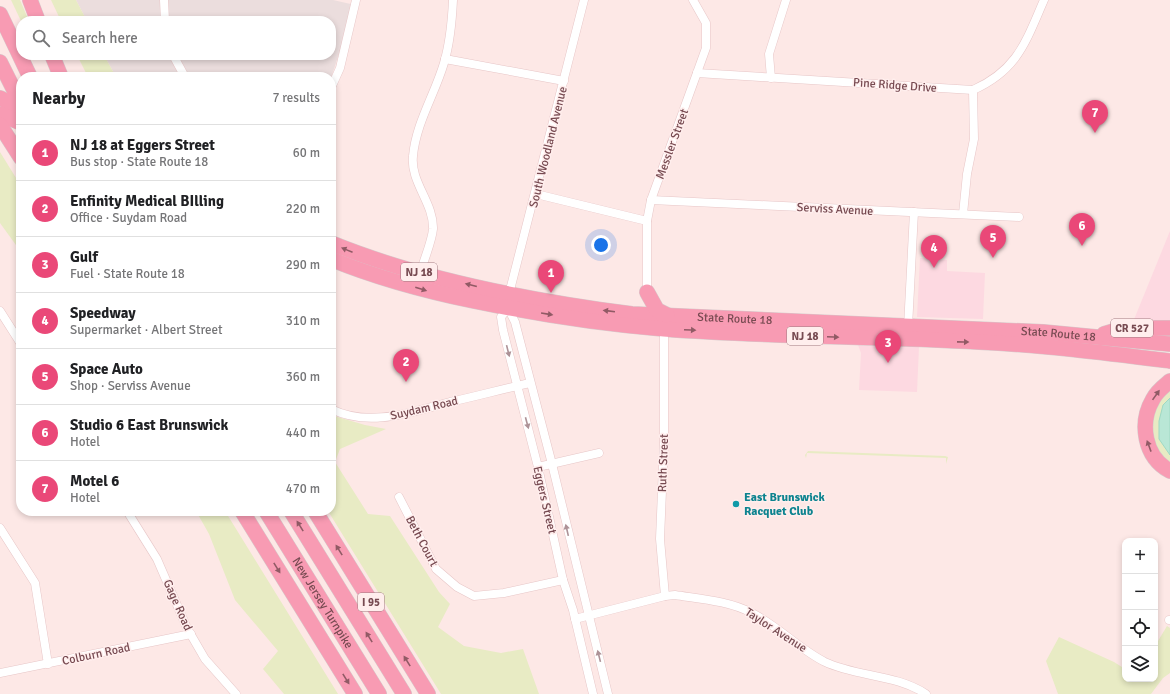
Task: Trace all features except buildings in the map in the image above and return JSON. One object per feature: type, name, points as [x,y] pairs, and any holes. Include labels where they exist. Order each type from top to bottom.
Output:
[{"type":"highway","points":[[30,0],[36,16]]},
{"type":"highway","points":[[0,14],[16,48]]},
{"type":"highway","points":[[22,60],[28,72]]},
{"type":"highway","points":[[54,60],[59,72]]},
{"type":"highway","points":[[0,62],[16,94]]},
{"type":"highway","points":[[0,98],[16,106]]},
{"type":"highway","points":[[0,114],[16,121]]},
{"type":"highway","points":[[0,125],[16,150]]},
{"type":"highway","name":"State Route 18","points":[[336,245],[356,253],[509,301],[590,321],[908,327],[1043,332],[1170,344]]},
{"type":"highway","name":"State Route 18","points":[[336,261],[350,267],[427,291],[509,301],[572,306],[632,314],[666,322],[1064,347],[1170,361]]},
{"type":"highway","points":[[632,314],[642,306],[647,292]]},
{"type":"highway","points":[[647,292],[666,322]]},
{"type":"highway","name":"CR 527","points":[[1095,336],[1124,328],[1170,328]]},
{"type":"highway","points":[[1170,381],[1153,398],[1145,420],[1145,433],[1150,451],[1157,461],[1170,471]]},
{"type":"highway","name":"New Jersey Turnpike","points":[[245,516],[355,694]]},
{"type":"highway","name":"New Jersey Turnpike","points":[[269,516],[379,694]]},
{"type":"highway","name":"New Jersey Turnpike","points":[[294,516],[404,694]]},
{"type":"highway","name":"I 95","points":[[318,516],[428,694]]},
{"type":"street","points":[[164,0],[165,16]]},
{"type":"street","points":[[336,77],[340,68],[356,0]]},
{"type":"street","points":[[420,273],[433,229],[431,215],[417,183],[413,158],[416,138],[445,59],[452,23],[453,0]]},
{"type":"street","name":"South Woodland Avenue","points":[[509,301],[584,0]]},
{"type":"street","name":"Messler Street","points":[[647,292],[647,222],[652,200],[706,48],[706,23],[693,0]]},
{"type":"street","points":[[771,78],[769,54],[786,0]]},
{"type":"street","points":[[963,214],[967,174],[974,139],[973,90],[986,84],[1010,66],[1023,46],[1044,0]]},
{"type":"street","points":[[445,59],[564,81]]},
{"type":"street","points":[[176,60],[182,72]]},
{"type":"street","name":"Pine Ridge Drive","points":[[697,73],[973,90]]},
{"type":"street","points":[[536,194],[647,222]]},
{"type":"street","name":"Serviss Avenue","points":[[652,200],[1019,217]]},
{"type":"street","points":[[908,327],[914,212]]},
{"type":"street","name":"Eggers Street","points":[[509,301],[552,464],[608,694]]},
{"type":"street","name":"Eggers Street","points":[[509,301],[501,317],[538,466],[563,580],[575,619],[593,694]]},
{"type":"street","points":[[0,311],[16,336]]},
{"type":"street","name":"Ruth Street","points":[[665,596],[660,539],[664,442],[666,322]]},
{"type":"street","name":"Suydam Road","points":[[336,411],[350,416],[365,418],[396,416],[530,382]]},
{"type":"street","points":[[538,466],[599,453]]},
{"type":"street","name":"Beth Court","points":[[399,498],[436,569],[457,586],[474,596],[504,593],[563,580]]},
{"type":"street","name":"Gage Road","points":[[130,516],[157,559],[191,634],[205,659],[236,694]]},
{"type":"street","points":[[0,528],[35,583],[39,597],[48,664]]},
{"type":"street","name":"Taylor Avenue","points":[[575,619],[665,596],[675,595],[734,605],[753,613],[824,662],[847,670],[907,684],[926,694]]},
{"type":"street","name":"Colburn Road","points":[[0,673],[191,634]]},
{"type":"shaded area","points":[[11,0],[20,0],[27,16],[19,16]]},
{"type":"shaded area","points":[[51,0],[76,0],[84,16],[59,16]]},
{"type":"shaded area","points":[[76,0],[333,0],[355,5],[333,72],[113,72],[107,60],[336,60],[336,16],[84,16]]},
{"type":"shaded area","points":[[80,60],[107,60],[113,72],[86,72]]},
{"type":"shaded area","points":[[0,152],[16,178],[16,245],[0,223]]},
{"type":"shaded area","points":[[1170,231],[1170,321],[1133,322]]},
{"type":"shaded area","points":[[920,258],[947,260],[947,271],[985,273],[983,319],[917,317]]},
{"type":"shaded area","points":[[858,345],[919,347],[917,392],[859,390],[861,353]]},
{"type":"shaded area","points":[[1170,388],[1170,464],[1158,454],[1151,436],[1151,427],[1155,410]]},
{"type":"shaded area","points":[[1170,398],[1170,455],[1159,439],[1159,421],[1163,405]]},
{"type":"shaded area","points":[[336,416],[365,425],[386,429],[340,449],[336,459]]},
{"type":"shaded area","points":[[808,451],[948,457],[946,464],[946,458],[807,453],[806,458],[805,455]]},
{"type":"shaded area","points":[[336,464],[368,514],[390,516],[439,592],[450,604],[438,627],[464,646],[501,653],[523,649],[539,694],[441,694],[331,516],[336,516]]},
{"type":"shaded area","points":[[199,516],[228,516],[338,694],[284,694],[263,669],[278,651],[235,600],[209,534]]},
{"type":"shaded area","points":[[1167,626],[1170,628],[1170,673],[1163,678],[1151,694],[1058,694],[1046,661],[1059,637],[1122,667],[1122,682],[1158,682],[1158,641]]},
{"type":"place","name":"Motel 6","points":[[1095,133]]},
{"type":"place","name":"Studio 6 East Brunswick","points":[[1082,246]]},
{"type":"place","name":"Space Auto","points":[[993,258]]},
{"type":"place","name":"Speedway","points":[[934,268]]},
{"type":"place","name":"NJ 18 at Eggers Street","points":[[551,293]]},
{"type":"place","name":"Gulf","points":[[888,363]]},
{"type":"place","name":"Enfinity Medical BIlling","points":[[406,382]]},
{"type":"place","name":"East Brunswick Racquet Club","points":[[736,504]]}]
